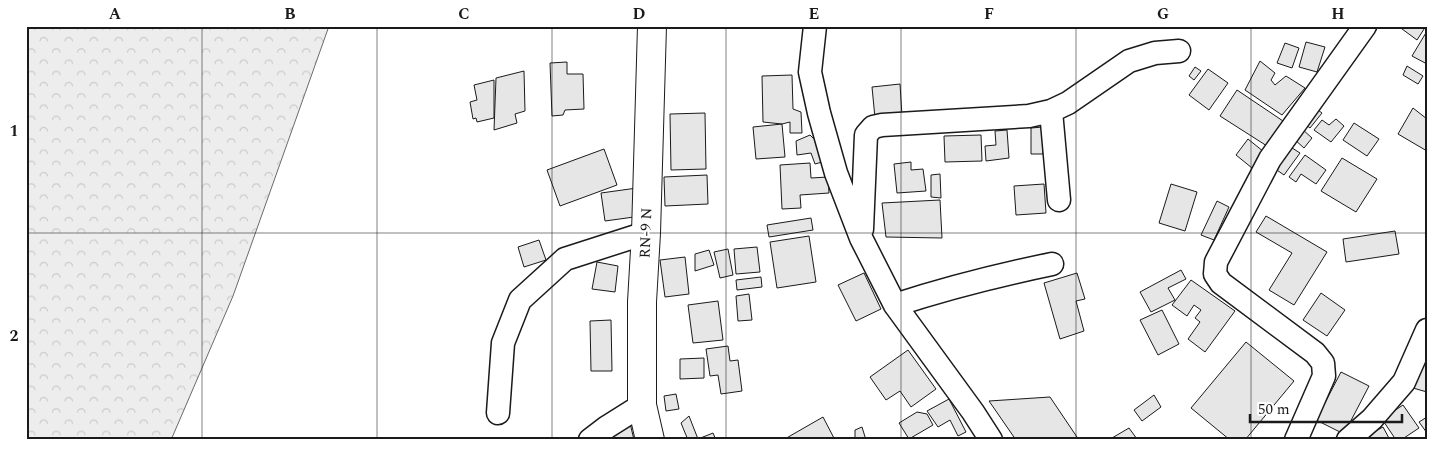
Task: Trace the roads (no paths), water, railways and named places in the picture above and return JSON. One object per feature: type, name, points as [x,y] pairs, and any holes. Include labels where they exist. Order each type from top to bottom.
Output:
[{"type":"main road","name":"RN-9 N","points":[[650,440],[642,404],[642,302],[652,26]]},
{"type":"street","points":[[815,26],[810,72],[819,113],[836,173],[861,238],[895,305],[973,412],[991,440]]},
{"type":"street","points":[[1296,440],[1324,376],[1323,363],[1315,353],[1221,283],[1215,274],[1216,262],[1270,159],[1365,26]]},
{"type":"street","points":[[861,238],[866,135],[873,127],[1029,116],[1051,111],[1068,103],[1129,61],[1155,53],[1180,51]]},
{"type":"street","points":[[1051,111],[1059,200]]},
{"type":"street","points":[[498,413],[503,343],[520,300],[564,259],[646,233]]},
{"type":"street","points":[[895,305],[941,290],[1052,264]]},
{"type":"street","points":[[1348,440],[1372,419],[1404,382],[1427,330]]},
{"type":"street","points":[[590,440],[606,427],[642,404]]}]
